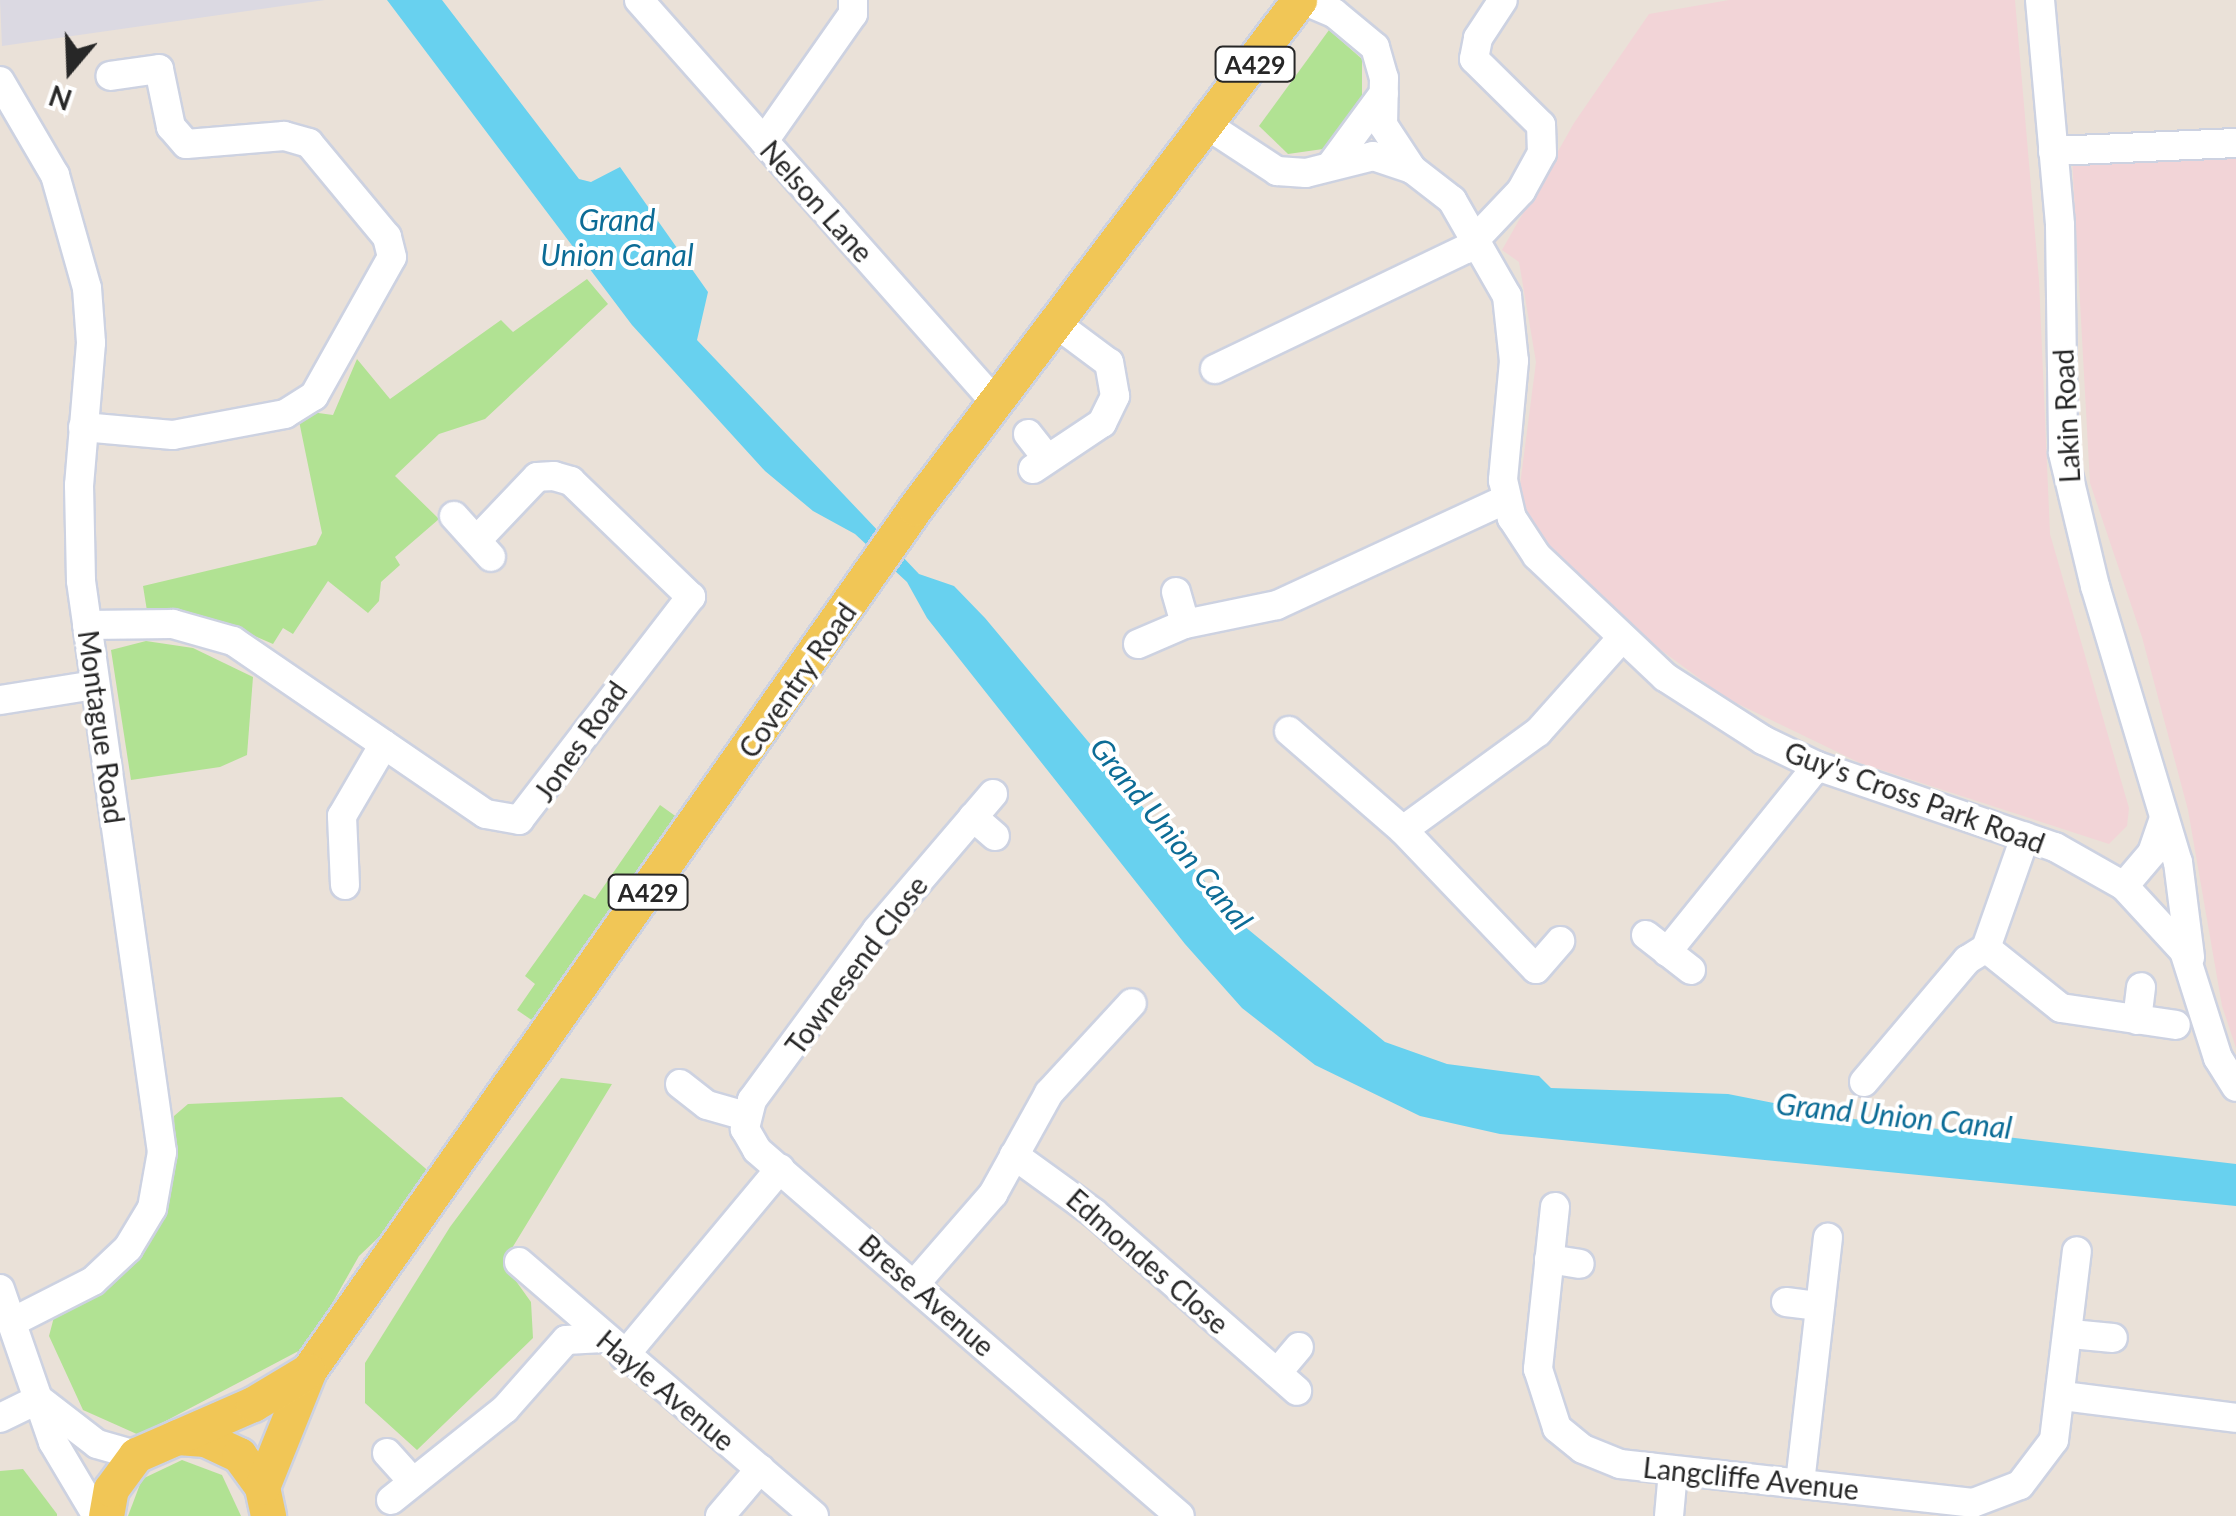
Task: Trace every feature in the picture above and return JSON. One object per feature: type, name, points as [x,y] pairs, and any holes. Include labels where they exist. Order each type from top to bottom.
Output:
[{"type":"main road","name":"Coventry Road","points":[[265,1501],[309,1370],[899,532],[1301,0]]},
{"type":"main road","name":"Coventry Road","points":[[136,1455],[253,1404],[309,1370]]},
{"type":"main road","name":"Coventry Road","points":[[171,1438],[223,1445],[265,1501]]},
{"type":"main road","points":[[106,1516],[111,1488],[136,1455]]},
{"type":"street","name":"Nelson Lane","points":[[639,0],[995,402]]},
{"type":"street","points":[[764,141],[852,14],[854,0]]},
{"type":"street","name":"Guy's Cross Park Road","points":[[1301,0],[1334,14],[1376,47],[1387,134],[1412,170]]},
{"type":"street","points":[[1216,369],[1479,239],[1521,190],[1544,146],[1532,109],[1474,59],[1478,38],[1503,0]]},
{"type":"street","name":"Lakin Road","points":[[2040,0],[2053,150],[2063,453],[2163,820],[2178,862],[2190,964]]},
{"type":"street","points":[[84,427],[173,434],[285,414],[314,396],[392,257],[387,237],[310,143],[284,136],[186,144],[170,127],[159,70],[110,76]]},
{"type":"street","name":"Montague Road","points":[[0,81],[55,175],[82,261],[91,343],[78,522],[87,625],[156,1084],[161,1172],[152,1208],[118,1260],[93,1281],[16,1320]]},
{"type":"street","points":[[1331,165],[1384,92]]},
{"type":"street","name":"Guy's Cross Park Road","points":[[1207,125],[1277,171],[1306,174],[1373,156],[1412,170],[1452,200],[1503,282],[1514,331],[1502,461],[1506,500],[1537,556],[1620,640],[1710,709],[1817,766],[2082,859],[2124,886],[2168,928],[2190,964]]},
{"type":"street","points":[[2053,150],[2236,142]]},
{"type":"street","points":[[1028,434],[1040,463],[1102,423],[1116,388],[1107,360],[1054,322]]},
{"type":"street","name":"Jones Road","points":[[87,625],[173,624],[233,641],[486,814],[507,822],[527,817],[639,657],[691,596],[571,481],[537,477],[484,548],[454,516]]},
{"type":"street","points":[[1138,644],[1185,624],[1297,597],[1506,500]]},
{"type":"street","points":[[1176,592],[1185,624]]},
{"type":"street","points":[[1403,830],[1538,732],[1620,640]]},
{"type":"street","points":[[0,700],[96,684]]},
{"type":"street","points":[[1289,731],[1403,830],[1536,969],[1560,941]]},
{"type":"street","points":[[346,885],[342,816],[384,744]]},
{"type":"street","points":[[1691,970],[1656,943],[1817,766]]},
{"type":"street","name":"Townesend Close","points":[[746,1116],[877,930],[993,794]]},
{"type":"street","points":[[973,817],[995,836]]},
{"type":"street","points":[[2124,886],[2152,853],[2163,820]]},
{"type":"street","points":[[1864,1082],[1968,960],[1986,948],[2025,838]]},
{"type":"street","points":[[1986,948],[2060,1008],[2176,1025]]},
{"type":"street","points":[[2190,964],[2218,1058],[2236,1086]]},
{"type":"street","points":[[2136,1020],[2141,987]]},
{"type":"street","points":[[914,1285],[993,1194],[1049,1093],[1116,1009]]},
{"type":"street","points":[[680,1084],[706,1105],[746,1116]]},
{"type":"street","name":"Brese Avenue","points":[[746,1116],[752,1144],[1180,1516]]},
{"type":"street","name":"Edmondes Close","points":[[1014,1155],[1094,1213],[1287,1382],[1299,1347]]},
{"type":"street","points":[[390,1500],[506,1409],[566,1340],[613,1347],[780,1169]]},
{"type":"street","name":"Langcliffe Avenue","points":[[1555,1207],[1538,1370],[1556,1428],[1609,1461],[1800,1482],[1988,1509],[2020,1485],[2046,1454],[2063,1396],[2077,1251]]},
{"type":"street","points":[[1800,1482],[1828,1238]]},
{"type":"street","points":[[1549,1259],[1580,1264]]},
{"type":"street","name":"Hayle Avenue","points":[[519,1262],[613,1347],[814,1516]]},
{"type":"street","points":[[0,1289],[16,1320],[53,1442],[98,1516]]},
{"type":"street","points":[[1786,1302],[1819,1306]]},
{"type":"street","points":[[2072,1334],[2113,1338]]},
{"type":"street","points":[[2063,1396],[2236,1418]]},
{"type":"street","points":[[0,1418],[40,1399]]},
{"type":"street","points":[[40,1399],[97,1444],[136,1455]]},
{"type":"street","points":[[387,1453],[411,1480]]},
{"type":"street","points":[[720,1516],[760,1469]]},
{"type":"street","points":[[1670,1516],[1673,1471]]},
{"type":"shaded area","points":[[0,0],[325,0],[2,46]]},
{"type":"shaded area","points":[[1729,0],[2015,0],[2039,280],[2050,534],[2129,808],[2127,826],[2109,844],[1860,763],[1726,698],[1631,628],[1562,566],[1530,523],[1520,485],[1536,362],[1519,262],[1502,250],[1574,123],[1649,14]]},
{"type":"shaded area","points":[[2236,151],[2236,1048],[2222,1006],[2188,810],[2142,637],[2090,483],[2072,157]]},
{"type":"green space","points":[[1329,30],[1362,59],[1362,101],[1323,149],[1288,154],[1259,126]]},
{"type":"green space","points":[[587,279],[608,304],[485,419],[439,434],[395,476],[439,519],[395,557],[400,565],[381,582],[379,601],[368,613],[328,581],[293,634],[283,628],[273,644],[234,627],[147,611],[143,586],[316,545],[322,533],[299,421],[311,412],[333,415],[357,359],[390,399],[501,320],[513,332]]},
{"type":"green space","points":[[146,641],[193,648],[253,677],[247,755],[220,767],[131,780],[111,650]]},
{"type":"green space","points":[[660,805],[692,828],[549,1032],[517,1010],[535,984],[525,976],[584,894],[595,899]]},
{"type":"green space","points":[[561,1078],[612,1084],[503,1263],[531,1302],[533,1338],[417,1450],[365,1403],[365,1363],[450,1227]]},
{"type":"green space","points":[[342,1097],[439,1180],[359,1256],[308,1346],[139,1435],[83,1410],[49,1336],[54,1317],[106,1288],[160,1222],[176,1160],[174,1116],[188,1104]]},
{"type":"green space","points":[[182,1460],[222,1475],[241,1516],[128,1516],[142,1479]]},
{"type":"green space","points":[[23,1469],[57,1516],[0,1516],[0,1471]]},
{"type":"water","name":"Grand Union Canal","points":[[387,0],[442,0],[579,179],[591,182],[620,167],[708,292],[697,340],[919,574],[954,586],[985,618],[1238,921],[1385,1042],[1447,1064],[1539,1076],[1551,1088],[1728,1094],[1854,1119],[2236,1164],[2236,1206],[1500,1134],[1420,1116],[1315,1065],[1242,1008],[1185,944],[927,618],[907,582],[855,534],[813,511],[765,471],[632,325]]}]
